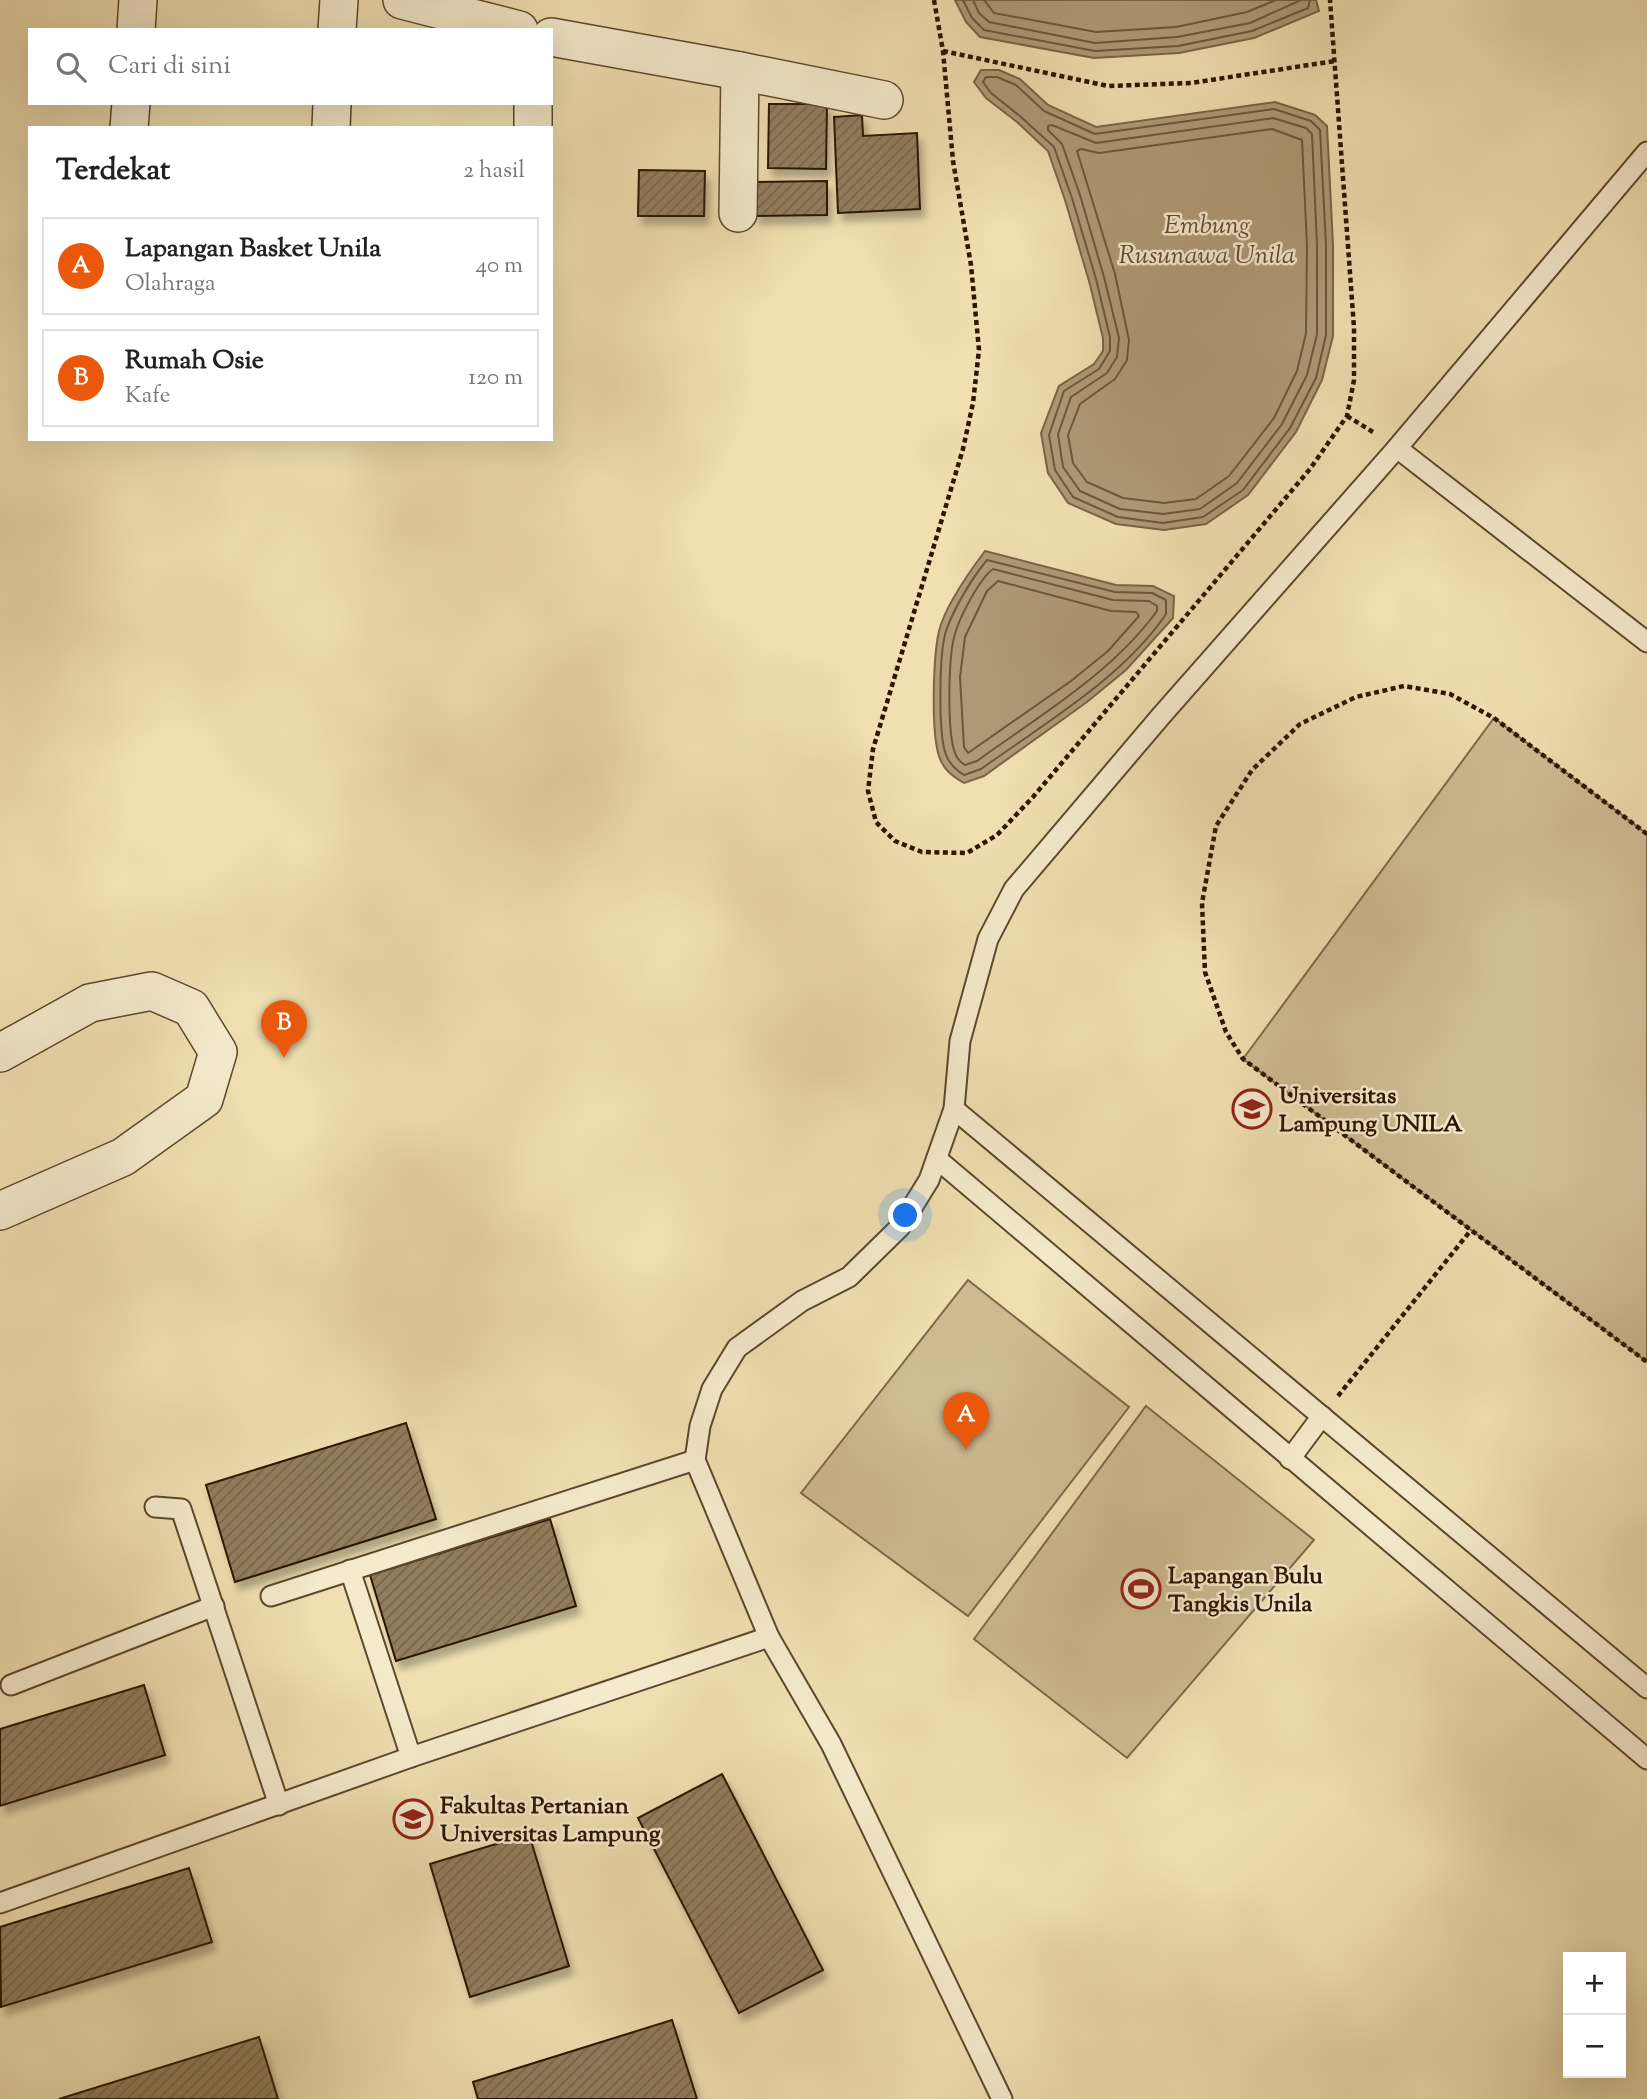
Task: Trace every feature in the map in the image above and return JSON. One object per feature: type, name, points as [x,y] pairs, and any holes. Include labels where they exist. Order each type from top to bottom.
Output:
[{"type":"street","points":[[136,28],[138,0]]},
{"type":"street","points":[[337,28],[339,0]]},
{"type":"street","points":[[402,0],[511,28]]},
{"type":"street","points":[[553,37],[884,100]]},
{"type":"street","points":[[738,213],[740,71]]},
{"type":"street","points":[[129,126],[131,105]]},
{"type":"street","points":[[331,126],[332,105]]},
{"type":"street","points":[[533,105],[533,126]]},
{"type":"street","points":[[0,1054],[90,1003],[152,991],[191,1009],[218,1052],[204,1100],[123,1157],[0,1211]]},
{"type":"lane","points":[[1002,2099],[831,1744],[769,1637],[695,1460],[700,1426],[712,1389],[737,1348],[802,1301],[849,1277],[900,1227],[929,1180],[954,1109],[964,1024],[989,939],[1014,889],[1161,716],[1397,448],[1647,152]]},
{"type":"lane","points":[[1397,448],[1647,642]]},
{"type":"lane","points":[[954,1109],[1647,1688]]},
{"type":"lane","points":[[937,1159],[1647,1759]]},
{"type":"lane","points":[[1290,1458],[1322,1416]]},
{"type":"lane","points":[[271,1596],[695,1460]]},
{"type":"lane","points":[[155,1507],[181,1508],[279,1805]]},
{"type":"lane","points":[[350,1570],[411,1757]]},
{"type":"lane","points":[[12,1685],[214,1606]]},
{"type":"lane","points":[[0,1903],[411,1757],[769,1637]]},
{"type":"path","points":[[934,0],[943,51],[953,161],[971,265],[979,350],[975,390],[963,449],[873,749],[868,791],[876,822],[895,841],[922,852],[967,853],[997,835],[1033,797],[1310,469],[1347,416],[1354,380],[1354,328],[1330,0]]},
{"type":"path","points":[[943,51],[1108,86],[1191,83],[1335,61]]},
{"type":"path","points":[[1647,834],[1494,718],[1450,694],[1404,686],[1356,697],[1300,724],[1252,770],[1216,826],[1202,903],[1205,972],[1226,1032],[1243,1059],[1647,1362]]},
{"type":"path","points":[[1322,1416],[1471,1230]]},
{"type":"shaded area","points":[[1494,718],[1647,834],[1647,1362],[1243,1059]]},
{"type":"shaded area","points":[[968,1280],[1129,1407],[968,1616],[801,1493]]},
{"type":"shaded area","name":"Lapangan Bulu Tangkis Unila","points":[[1146,1406],[1314,1540],[1127,1758],[974,1639]]},
{"type":"water","points":[[955,0],[1316,0],[1319,11],[1254,38],[1179,53],[1094,58],[980,37],[966,22]]},
{"type":"water","name":"Embung Rusunawa Unila","points":[[981,70],[999,70],[1020,79],[1048,105],[1096,127],[1275,102],[1315,115],[1327,126],[1333,245],[1333,336],[1322,380],[1296,432],[1248,495],[1206,524],[1164,530],[1116,524],[1068,503],[1048,473],[1041,433],[1059,386],[1094,364],[1103,351],[1103,338],[1089,281],[1048,151],[986,98],[974,82]]},
{"type":"water","points":[[985,551],[1116,585],[1153,586],[1174,596],[1173,618],[1126,670],[1087,702],[984,776],[964,783],[948,772],[936,745],[935,658],[942,621],[952,600]]},
{"type":"building","points":[[769,104],[827,104],[826,169],[768,168]]},
{"type":"building","points":[[862,115],[863,136],[917,133],[920,209],[838,213],[834,117]]},
{"type":"building","points":[[639,170],[705,171],[704,216],[638,216]]},
{"type":"building","points":[[827,181],[827,215],[755,216],[754,182]]},
{"type":"building","points":[[406,1423],[436,1519],[235,1582],[206,1485]]},
{"type":"building","points":[[550,1519],[576,1606],[396,1661],[370,1575]]},
{"type":"building","points":[[144,1685],[165,1755],[0,1806],[0,1729]]},
{"type":"building","points":[[722,1774],[823,1970],[739,2013],[638,1818]]},
{"type":"building","points":[[529,1834],[569,1966],[470,1997],[430,1864]]},
{"type":"building","points":[[189,1868],[212,1942],[1,2007],[0,1927]]},
{"type":"building","points":[[672,2020],[697,2099],[478,2099],[473,2082]]},
{"type":"building","points":[[259,2037],[278,2099],[59,2099]]},
{"type":"place","name":"Rumah Osie","points":[[284,1058]]},
{"type":"place","name":"Universitas Lampung UNILA","points":[[1252,1109]]},
{"type":"place","name":"Lapangan Basket Unila","points":[[966,1450]]},
{"type":"place","name":"Lapangan Bulu Tangkis Unila","points":[[1141,1589]]},
{"type":"place","name":"Fakultas Pertanian Universitas Lampung","points":[[413,1819]]}]
